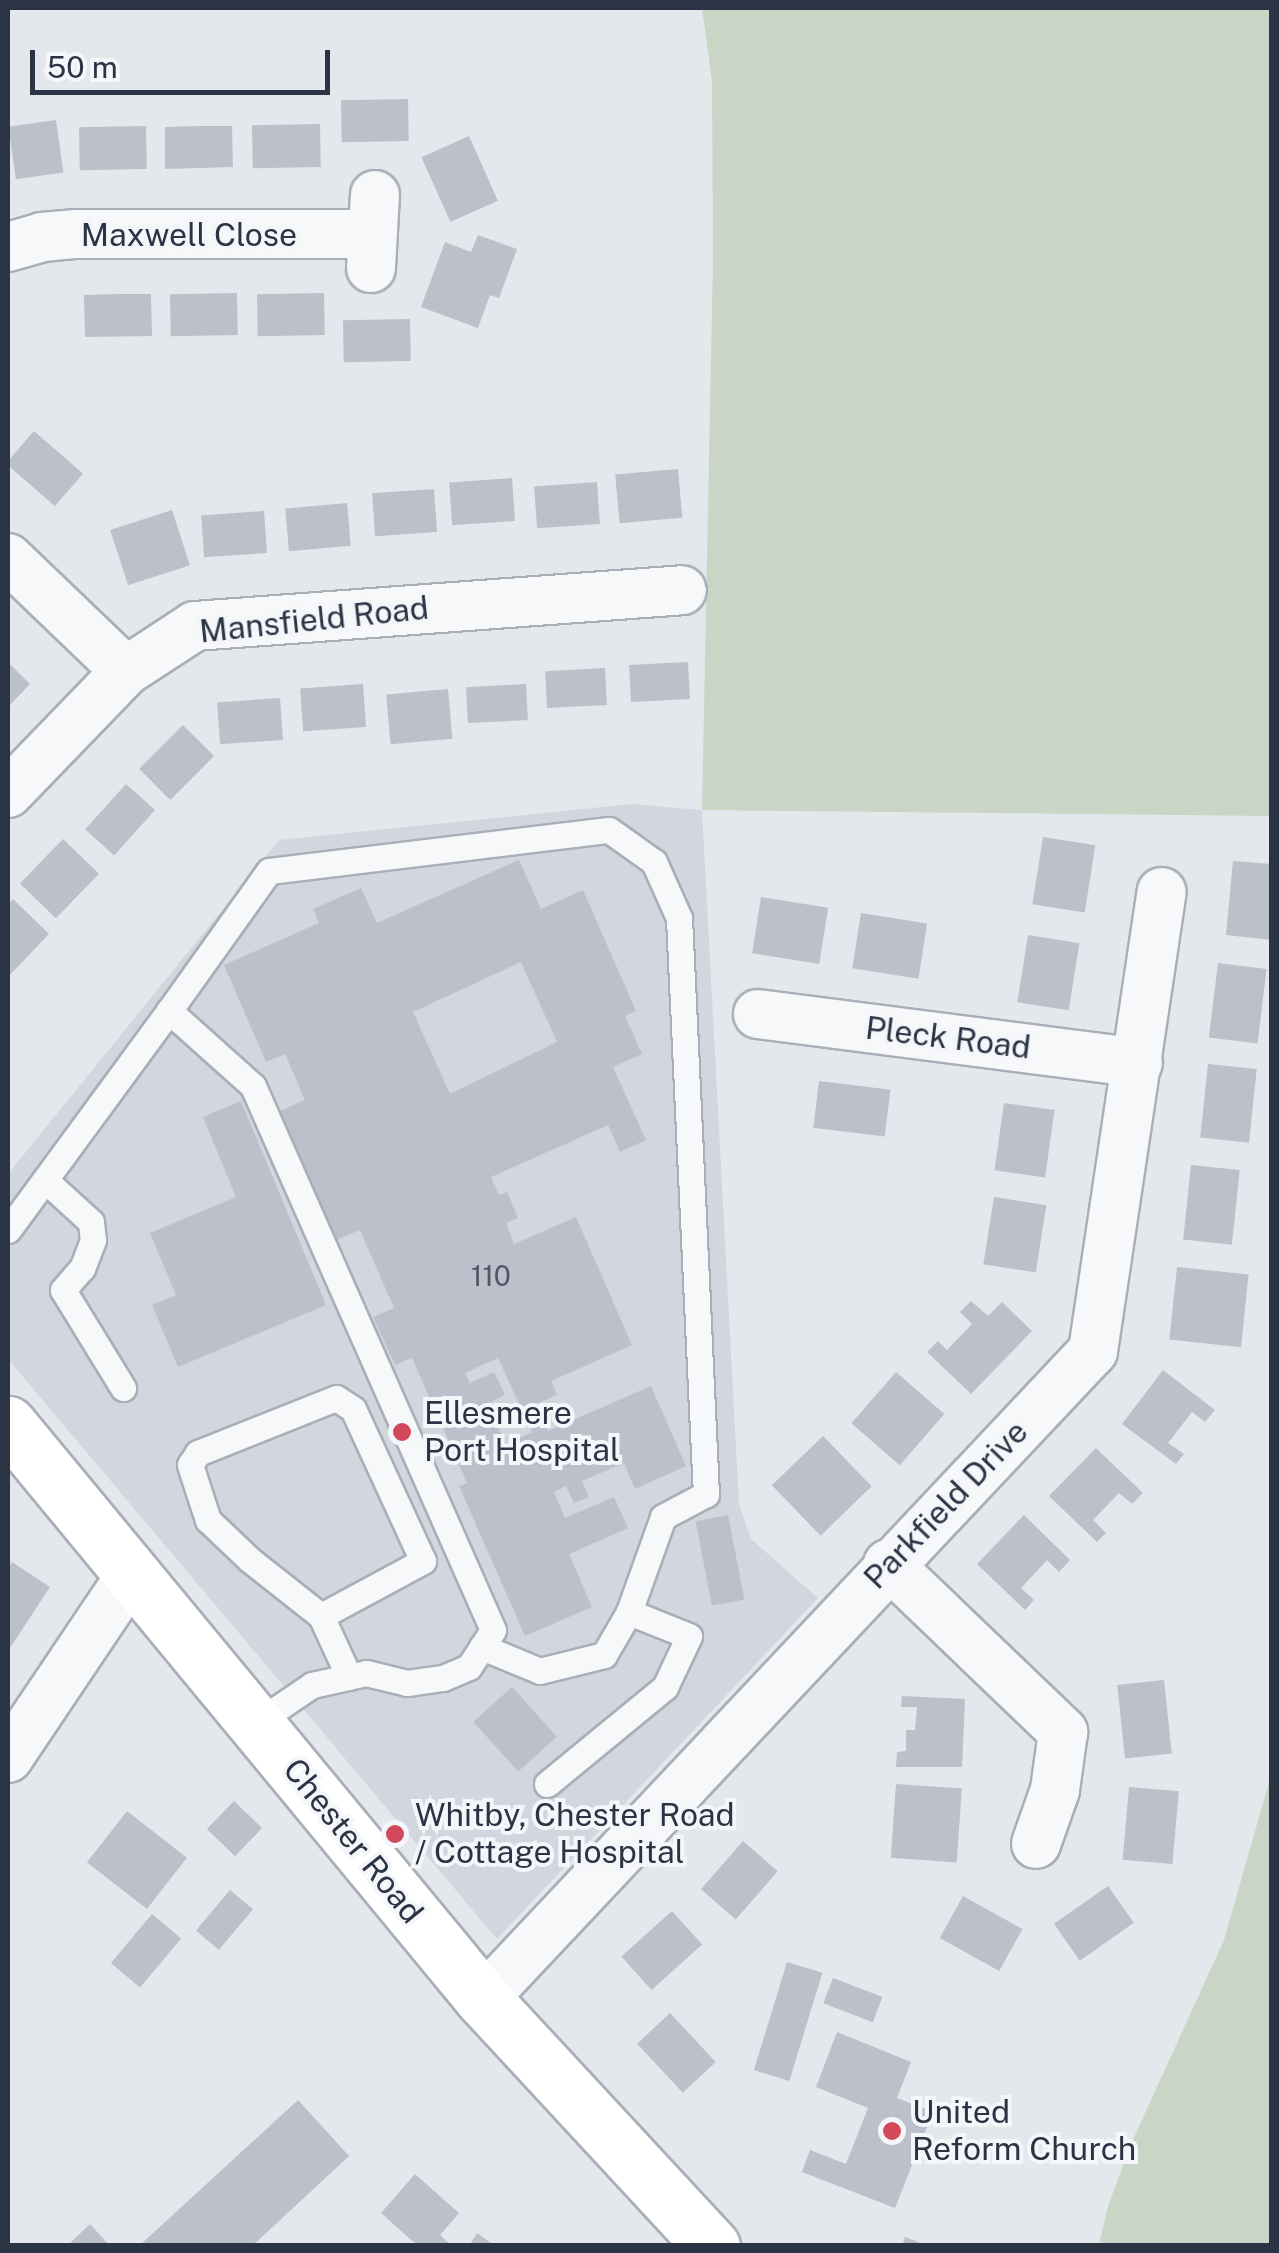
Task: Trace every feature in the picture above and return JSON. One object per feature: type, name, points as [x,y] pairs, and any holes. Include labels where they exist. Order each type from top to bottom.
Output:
[{"type":"main road","name":"Chester Road","points":[[8,1424],[483,1999],[712,2246]]},
{"type":"street","name":"Maxwell Close","points":[[8,247],[42,237],[77,234],[372,232]]},
{"type":"street","points":[[8,558],[126,672]]},
{"type":"street","name":"Mansfield Road","points":[[8,794],[126,672],[195,626],[682,590]]},
{"type":"street","name":"Parkfield Drive","points":[[483,1999],[888,1564],[1093,1352],[1162,892]]},
{"type":"street","name":"Pleck Road","points":[[758,1014],[1138,1063]]},
{"type":"street","points":[[888,1564],[1063,1732],[1054,1790],[1036,1844]]},
{"type":"street","points":[[8,1758],[133,1572]]},
{"type":"lane","points":[[8,1230],[268,872],[608,830],[654,862],[678,918],[706,1494],[663,1516],[629,1612],[604,1655],[540,1672],[482,1647]]},
{"type":"lane","points":[[170,1011],[253,1086],[493,1630],[469,1667],[442,1678],[407,1683],[366,1672],[312,1685],[256,1723]]},
{"type":"lane","points":[[45,1180],[90,1222],[93,1240],[82,1268],[63,1290],[123,1388]]},
{"type":"lane","points":[[321,1616],[423,1562],[352,1410],[336,1398],[198,1453],[190,1465],[208,1520],[250,1560],[321,1616],[349,1677]]},
{"type":"lane","points":[[547,1784],[665,1687],[689,1636],[629,1612]]},
{"type":"shaded area","name":"Ellesmere Port Hospital","points":[[632,804],[702,810],[739,1504],[751,1539],[818,1598],[497,1939],[8,1359],[8,1174],[279,840]]},
{"type":"green space","points":[[702,8],[1271,8],[1271,816],[702,810],[713,259],[712,81]]},
{"type":"green space","points":[[1271,1775],[1271,2245],[1099,2245],[1108,2206],[1131,2144],[1224,1940]]},
{"type":"building","points":[[408,99],[409,141],[342,142],[341,100]]},
{"type":"building","points":[[56,120],[63,172],[16,179],[8,127]]},
{"type":"building","points":[[320,124],[321,167],[253,168],[252,125]]},
{"type":"building","points":[[146,126],[147,169],[80,170],[79,127]]},
{"type":"building","points":[[232,126],[233,167],[165,169],[165,127]]},
{"type":"building","points":[[469,136],[498,201],[450,222],[421,157]]},
{"type":"building","points":[[478,235],[517,249],[499,298],[490,295],[478,328],[421,307],[445,242],[471,252]]},
{"type":"building","points":[[237,293],[238,335],[171,336],[170,294]]},
{"type":"building","points":[[324,293],[325,335],[258,336],[257,294]]},
{"type":"building","points":[[151,294],[152,336],[85,337],[84,295]]},
{"type":"building","points":[[410,319],[411,361],[344,362],[343,320]]},
{"type":"building","points":[[34,431],[83,474],[55,506],[8,465]]},
{"type":"building","points":[[678,469],[682,518],[620,523],[615,474]]},
{"type":"building","points":[[512,478],[515,521],[452,525],[449,482]]},
{"type":"building","points":[[597,482],[600,524],[537,528],[534,486]]},
{"type":"building","points":[[434,489],[437,532],[375,536],[372,493]]},
{"type":"building","points":[[347,503],[351,546],[289,551],[285,508]]},
{"type":"building","points":[[172,510],[190,565],[128,585],[110,530]]},
{"type":"building","points":[[264,511],[267,553],[204,557],[201,515]]},
{"type":"building","points":[[8,662],[30,684],[8,707]]},
{"type":"building","points":[[688,662],[690,699],[631,702],[629,665]]},
{"type":"building","points":[[605,668],[607,705],[547,708],[545,671]]},
{"type":"building","points":[[363,684],[366,727],[303,731],[300,688]]},
{"type":"building","points":[[526,684],[528,720],[468,723],[466,687]]},
{"type":"building","points":[[448,689],[452,739],[391,744],[386,694]]},
{"type":"building","points":[[280,698],[283,740],[220,744],[217,702]]},
{"type":"building","points":[[183,725],[214,756],[170,800],[139,769]]},
{"type":"building","points":[[126,784],[155,810],[114,855],[85,829]]},
{"type":"building","points":[[1043,837],[1095,845],[1085,912],[1032,904]]},
{"type":"building","points":[[63,839],[99,874],[56,918],[20,884]]},
{"type":"building","points":[[519,860],[541,909],[583,890],[636,1011],[625,1016],[642,1054],[613,1067],[646,1140],[620,1152],[608,1125],[491,1177],[499,1195],[507,1192],[518,1218],[506,1223],[514,1244],[576,1217],[632,1345],[551,1381],[557,1395],[536,1404],[548,1431],[651,1386],[686,1466],[635,1489],[624,1463],[582,1481],[589,1497],[574,1503],[566,1486],[554,1492],[565,1518],[614,1497],[628,1528],[569,1554],[592,1607],[525,1636],[459,1486],[467,1483],[412,1358],[395,1365],[373,1317],[394,1308],[360,1230],[336,1240],[280,1111],[305,1100],[285,1054],[266,1062],[224,965],[319,923],[313,909],[361,888],[377,923]],"holes":[[[521,962],[557,1042],[450,1094],[413,1012]],[[498,1358],[532,1432],[506,1444],[487,1404],[505,1395],[494,1372],[470,1383],[465,1373]]]},
{"type":"building","points":[[1233,861],[1272,864],[1272,940],[1226,935]]},
{"type":"building","points":[[761,897],[828,908],[819,964],[752,953]]},
{"type":"building","points":[[13,899],[49,934],[8,977],[8,905]]},
{"type":"building","points":[[861,913],[927,923],[918,979],[852,968]]},
{"type":"building","points":[[1028,935],[1079,943],[1069,1010],[1017,1002]]},
{"type":"building","points":[[1218,963],[1267,969],[1257,1043],[1209,1037]]},
{"type":"building","points":[[1208,1064],[1257,1069],[1249,1143],[1200,1138]]},
{"type":"building","points":[[819,1081],[890,1090],[885,1136],[813,1128]]},
{"type":"building","points":[[241,1101],[326,1305],[178,1367],[152,1305],[176,1295],[150,1233],[236,1197],[203,1117]]},
{"type":"building","points":[[1004,1103],[1055,1110],[1045,1177],[995,1170]]},
{"type":"building","points":[[1191,1165],[1240,1170],[1232,1245],[1183,1240]]},
{"type":"building","points":[[994,1197],[1046,1205],[1036,1272],[983,1264]]},
{"type":"building","points":[[1177,1267],[1249,1275],[1241,1347],[1169,1340]]},
{"type":"building","points":[[971,1301],[988,1316],[1002,1302],[1032,1331],[971,1394],[927,1352],[938,1341],[947,1350],[972,1324],[960,1312]]},
{"type":"building","points":[[1163,1370],[1215,1410],[1205,1422],[1192,1412],[1168,1443],[1184,1454],[1176,1464],[1122,1424]]},
{"type":"building","points":[[896,1372],[944,1414],[900,1465],[851,1423]]},
{"type":"building","points":[[823,1436],[872,1486],[821,1536],[772,1485]]},
{"type":"building","points":[[1096,1448],[1143,1493],[1132,1504],[1119,1493],[1093,1520],[1106,1533],[1097,1542],[1049,1496]]},
{"type":"building","points":[[728,1515],[744,1599],[712,1606],[696,1521]]},
{"type":"building","points":[[1024,1515],[1070,1560],[1059,1572],[1047,1560],[1021,1588],[1034,1600],[1025,1610],[977,1564]]},
{"type":"building","points":[[12,1562],[50,1587],[8,1651],[8,1569]]},
{"type":"building","points":[[1164,1680],[1172,1754],[1125,1759],[1117,1685]]},
{"type":"building","points":[[512,1687],[557,1737],[518,1772],[473,1722]]},
{"type":"building","points":[[902,1696],[965,1699],[962,1767],[896,1767],[897,1752],[906,1751],[906,1730],[915,1730],[917,1707],[901,1707]]},
{"type":"building","points":[[896,1784],[962,1789],[957,1862],[891,1858]]},
{"type":"building","points":[[1129,1787],[1179,1791],[1172,1864],[1123,1860]]},
{"type":"building","points":[[234,1801],[262,1828],[235,1856],[207,1829]]},
{"type":"building","points":[[127,1811],[187,1858],[147,1909],[87,1862]]},
{"type":"building","points":[[743,1841],[778,1871],[736,1919],[701,1889]]},
{"type":"building","points":[[1108,1886],[1134,1923],[1080,1961],[1054,1924]]},
{"type":"building","points":[[230,1890],[253,1909],[219,1950],[196,1931]]},
{"type":"building","points":[[963,1896],[1022,1929],[999,1971],[940,1938]]},
{"type":"building","points":[[672,1911],[702,1944],[652,1990],[621,1957]]},
{"type":"building","points":[[152,1914],[181,1938],[140,1987],[111,1963]]},
{"type":"building","points":[[787,1962],[822,1973],[789,2081],[754,2070]]},
{"type":"building","points":[[833,1978],[882,1997],[873,2022],[823,2003]]},
{"type":"building","points":[[670,2013],[716,2062],[683,2093],[637,2044]]},
{"type":"building","name":"United Reform Church","points":[[837,2032],[911,2062],[897,2098],[933,2112],[895,2208],[802,2172],[810,2150],[846,2164],[868,2108],[816,2087]]},
{"type":"building","points":[[298,2100],[349,2156],[252,2246],[139,2246]]},
{"type":"building","points":[[415,2174],[459,2213],[440,2235],[452,2246],[418,2246],[381,2213]]},
{"type":"building","points":[[90,2224],[110,2246],[67,2246]]},
{"type":"building","points":[[477,2233],[495,2246],[469,2246]]},
{"type":"building","points":[[905,2237],[926,2245],[926,2246],[902,2246]]},
{"type":"place","name":"Ellesmere Port Hospital","points":[[402,1432]]},
{"type":"place","name":"Whitby, Chester Road / Cottage Hospital","points":[[395,1834]]},
{"type":"place","name":"United Reform Church","points":[[892,2131]]}]
